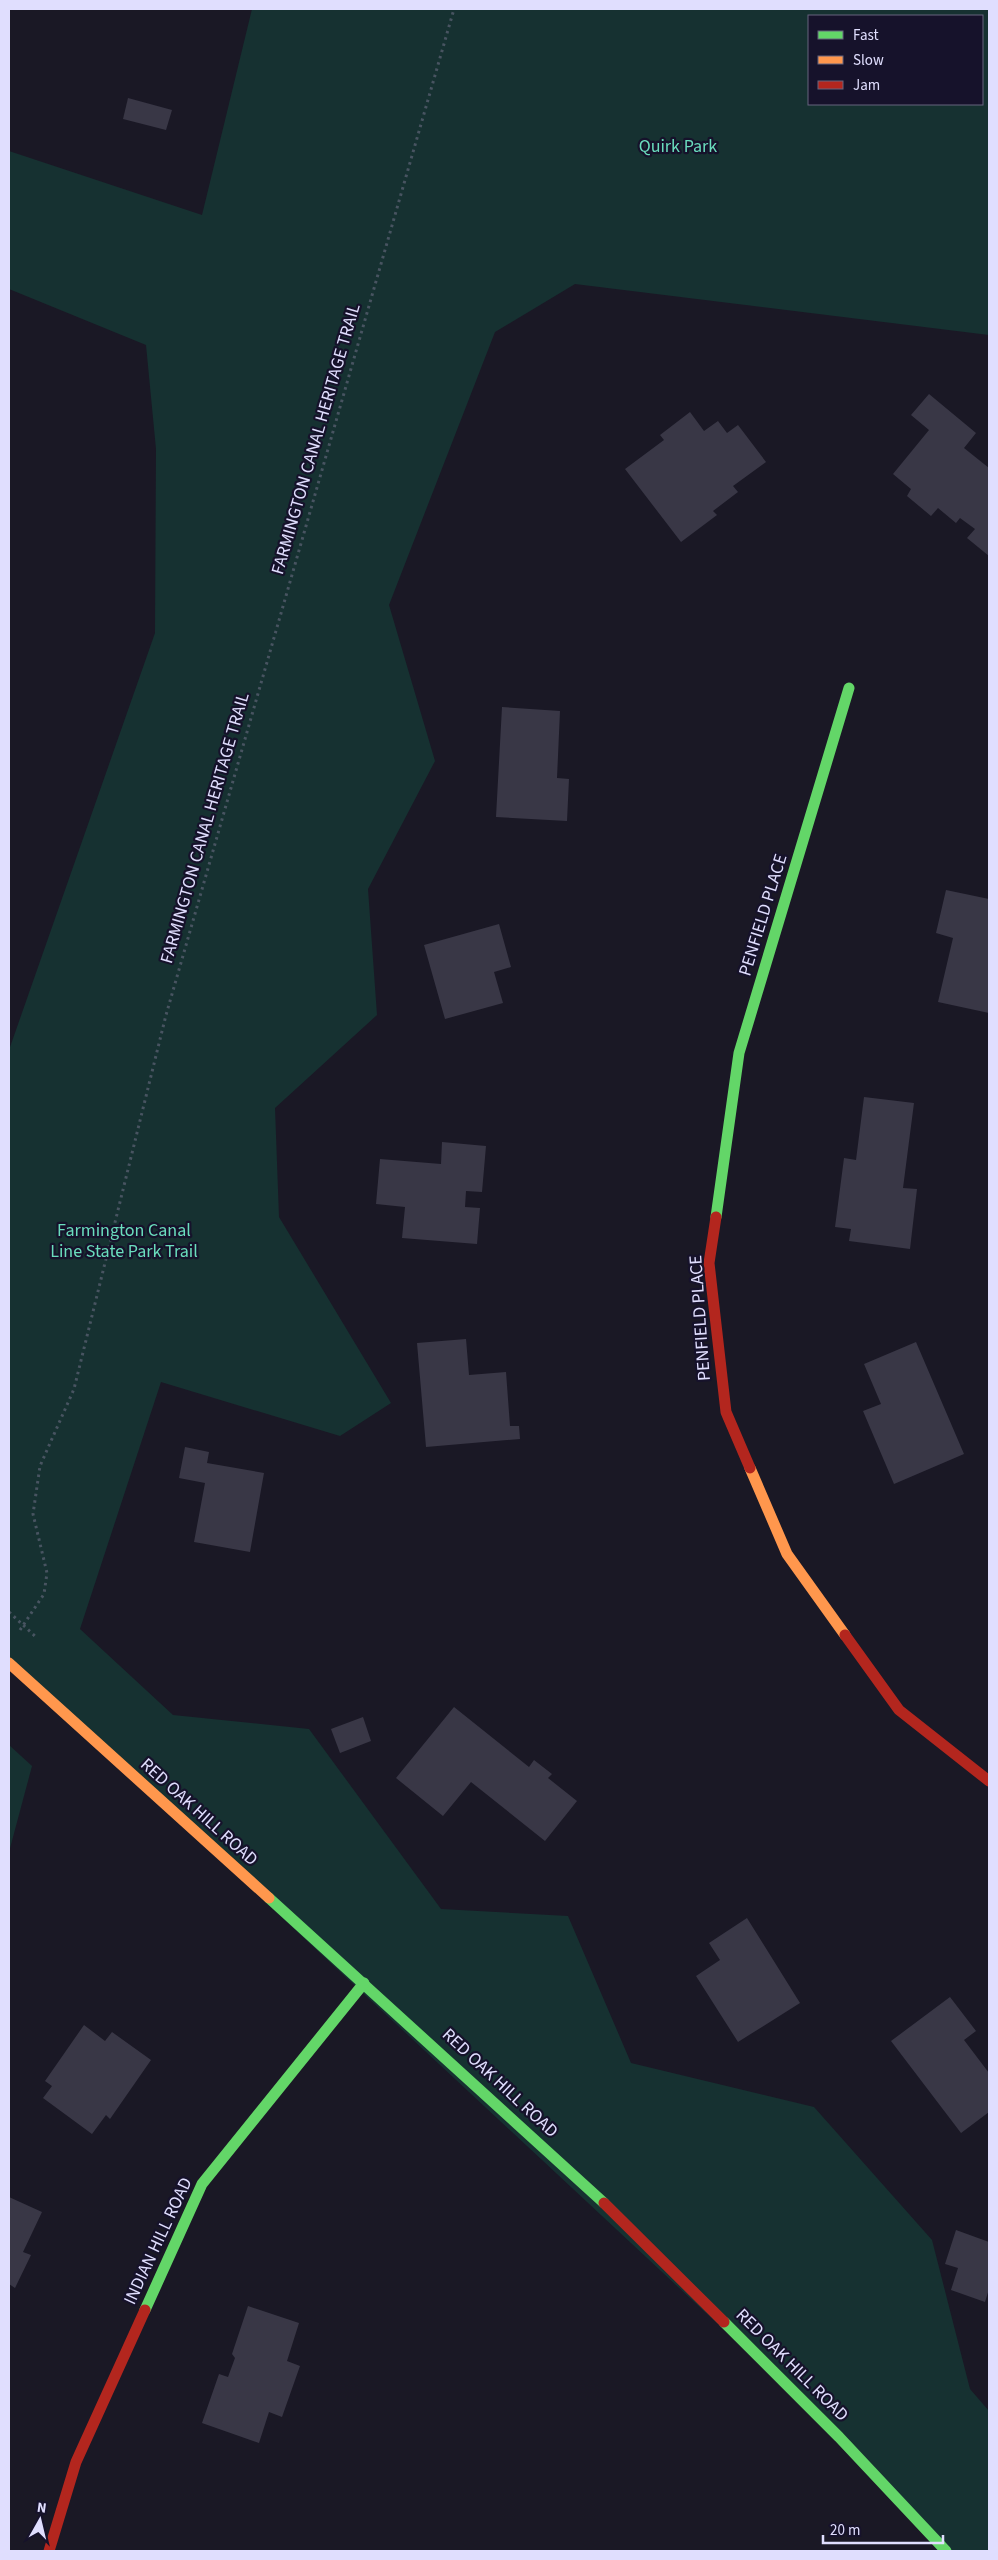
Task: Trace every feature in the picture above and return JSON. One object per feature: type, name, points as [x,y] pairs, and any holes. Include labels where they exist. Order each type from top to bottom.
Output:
[{"type":"street","name":"PENFIELD PLACE","points":[[849,688],[739,1053],[709,1263],[726,1412],[787,1554],[899,1710],[989,1781]]},
{"type":"street","name":"RED OAK HILL ROAD","points":[[9,1663],[52,1705],[364,1982],[603,2202],[839,2437],[946,2551]]},
{"type":"street","name":"INDIAN HILL ROAD","points":[[49,2551],[76,2462],[202,2184],[364,1982]]},
{"type":"path","name":"FARMINGTON CANAL HERITAGE TRAIL","points":[[16,1638],[23,1624],[44,1594],[47,1573],[34,1514],[40,1466],[74,1389],[166,1014],[454,9]]},
{"type":"path","points":[[9,1612],[23,1624]]},
{"type":"green space","points":[[252,9],[989,9],[989,335],[575,284],[495,332],[389,605],[435,761],[368,889],[377,1015],[275,1108],[279,1217],[391,1403],[340,1436],[161,1382],[80,1629],[173,1715],[309,1729],[441,1909],[568,1916],[631,2063],[814,2107],[932,2240],[970,2389],[989,2411],[989,2551],[946,2551],[839,2437],[9,1663],[9,1050],[155,633],[156,449],[146,345],[9,289],[9,151],[202,215]]},
{"type":"green space","points":[[9,1745],[32,1766],[9,1852]]},
{"type":"building","points":[[128,98],[172,110],[166,130],[123,119]]},
{"type":"building","points":[[929,394],[976,433],[964,448],[989,468],[989,556],[967,538],[975,529],[960,518],[956,523],[938,508],[931,516],[907,496],[911,489],[893,474],[929,430],[911,415]]},
{"type":"building","points":[[690,412],[704,431],[718,421],[727,433],[738,425],[766,462],[733,486],[738,492],[713,511],[717,515],[681,542],[625,469],[664,440],[660,435]]},
{"type":"building","points":[[502,707],[560,711],[557,778],[569,779],[567,821],[496,817]]},
{"type":"building","points":[[946,890],[989,899],[989,1013],[938,1002],[953,938],[936,933]]},
{"type":"building","points":[[499,924],[511,967],[494,972],[503,1003],[445,1019],[424,945]]},
{"type":"building","points":[[864,1097],[914,1103],[903,1188],[917,1189],[910,1249],[849,1241],[851,1229],[835,1227],[844,1158],[856,1160]]},
{"type":"building","points":[[442,1142],[486,1146],[482,1192],[466,1191],[465,1207],[480,1208],[477,1244],[402,1238],[405,1207],[376,1204],[380,1159],[441,1164]]},
{"type":"building","points":[[466,1339],[469,1375],[506,1372],[510,1426],[519,1426],[520,1439],[426,1447],[417,1343]]},
{"type":"building","points":[[916,1342],[964,1454],[894,1484],[863,1411],[881,1404],[864,1364]]},
{"type":"building","points":[[185,1447],[209,1452],[207,1463],[264,1473],[250,1552],[194,1542],[205,1483],[179,1478]]},
{"type":"building","points":[[454,1707],[529,1767],[534,1760],[552,1774],[548,1778],[577,1801],[545,1841],[471,1782],[443,1816],[396,1778]]},
{"type":"building","points":[[363,1717],[371,1741],[340,1753],[331,1729]]},
{"type":"building","points":[[747,1918],[800,2003],[738,2042],[696,1976],[720,1960],[709,1943]]},
{"type":"building","points":[[950,1997],[976,2031],[964,2040],[989,2073],[989,2112],[961,2133],[891,2041]]},
{"type":"building","points":[[84,2025],[105,2041],[112,2032],[151,2060],[110,2119],[106,2115],[92,2134],[43,2098],[52,2086],[45,2081]]},
{"type":"building","points":[[9,2197],[42,2212],[23,2252],[31,2255],[15,2288],[9,2284]]},
{"type":"building","points":[[956,2230],[989,2242],[989,2289],[985,2302],[951,2290],[958,2268],[945,2264]]},
{"type":"building","points":[[248,2306],[299,2323],[287,2361],[300,2366],[282,2417],[269,2412],[259,2443],[202,2423],[219,2374],[228,2377],[235,2358],[232,2354]]},
{"type":"traffic: fast","points":[[716,1217],[739,1053],[849,688]]},
{"type":"traffic: fast","points":[[269,1898],[604,2203]]},
{"type":"traffic: fast","points":[[145,2310],[202,2184],[364,1983]]},
{"type":"traffic: fast","points":[[724,2322],[839,2437],[946,2551]]},
{"type":"traffic: slow","points":[[750,1468],[787,1554],[845,1635]]},
{"type":"traffic: slow","points":[[9,1663],[269,1898]]},
{"type":"traffic: jam","points":[[716,1217],[709,1263],[726,1412],[750,1468]]},
{"type":"traffic: jam","points":[[845,1635],[899,1710],[989,1781]]},
{"type":"traffic: jam","points":[[604,2203],[724,2322]]},
{"type":"traffic: jam","points":[[49,2551],[76,2462],[145,2310]]},
{"type":"park label","name":"Quirk Park","points":[[678,146]]},
{"type":"park label","name":"Farmington Canal Line State Park Trail","points":[[124,1240]]}]
